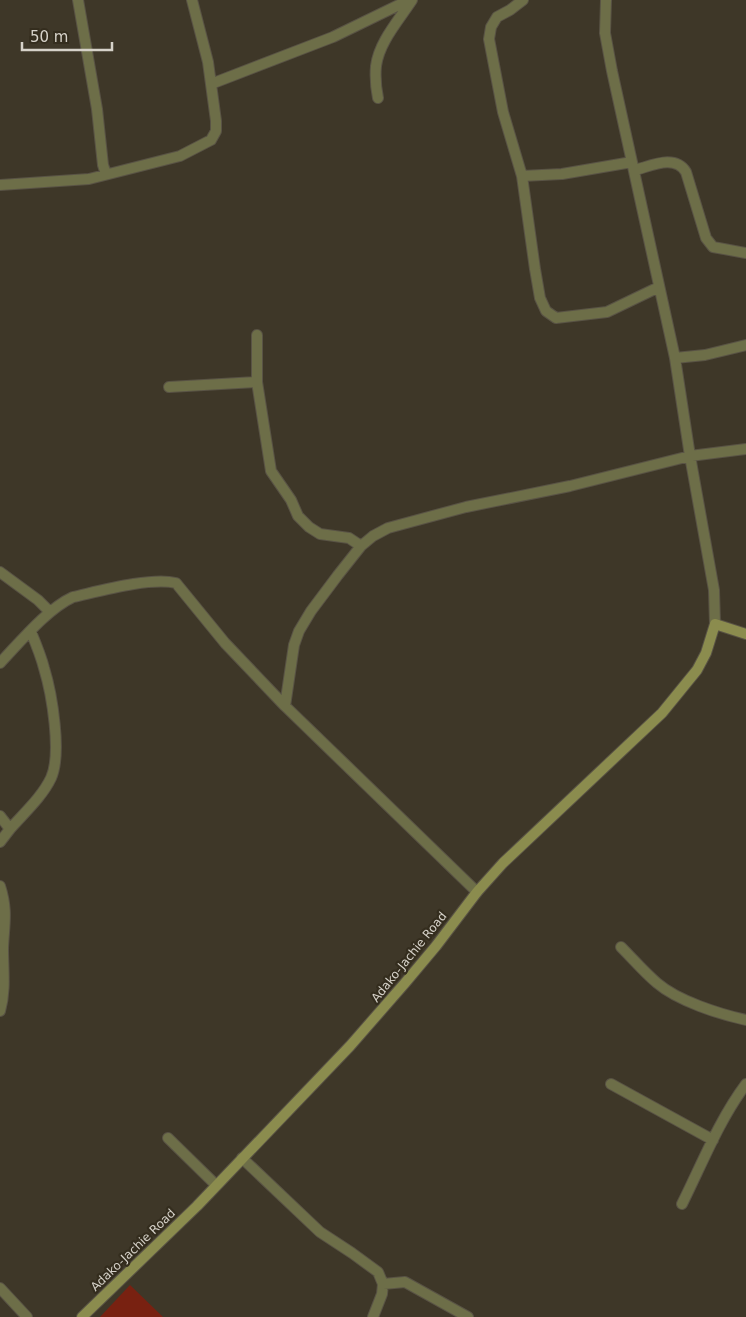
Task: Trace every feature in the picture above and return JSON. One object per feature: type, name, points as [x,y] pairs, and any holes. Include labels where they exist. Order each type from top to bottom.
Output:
[{"type":"street","points":[[78,0],[97,109],[103,165],[106,174]]},
{"type":"street","points":[[0,185],[89,179],[180,156],[211,140],[216,131],[211,84],[208,62],[192,0]]},
{"type":"street","points":[[211,84],[333,37],[411,0]]},
{"type":"street","points":[[378,98],[375,80],[376,65],[390,33],[411,0]]},
{"type":"street","points":[[523,0],[497,17],[491,27],[489,39],[503,112],[522,176],[540,298],[546,311],[556,318],[607,312],[659,287]]},
{"type":"street","points":[[603,2],[612,71],[675,358],[714,590],[715,624],[746,634]]},
{"type":"street","points":[[522,176],[562,174],[676,162],[686,172],[706,238],[713,247],[746,252]]},
{"type":"street","points":[[257,335],[257,382],[271,471],[291,500],[298,516],[309,527],[320,534],[348,538],[361,546]]},
{"type":"street","points":[[675,358],[705,355],[746,345]]},
{"type":"street","points":[[170,387],[257,382]]},
{"type":"street","points":[[285,706],[294,645],[299,631],[311,611],[361,546],[380,532],[466,508],[570,486],[690,456],[746,449]]},
{"type":"street","points":[[0,572],[38,600],[50,612]]},
{"type":"street","points":[[0,663],[50,612],[73,597],[142,584],[167,581],[176,583],[225,644],[285,706],[477,892]]},
{"type":"street","name":"Adako-Jachie Road","points":[[82,1317],[197,1206],[350,1046],[436,946],[477,892],[510,856],[662,713],[698,670],[706,653],[715,624]]},
{"type":"street","points":[[0,842],[47,786],[54,770],[56,742],[50,690],[44,666],[31,632]]},
{"type":"street","points":[[0,816],[10,829]]},
{"type":"street","points":[[0,886],[4,898],[6,920],[3,948],[4,990],[0,1011]]},
{"type":"street","points":[[621,947],[658,984],[681,998],[732,1017],[746,1020]]},
{"type":"street","points":[[611,1084],[714,1140]]},
{"type":"street","points":[[682,1204],[736,1097],[746,1084]]},
{"type":"street","points":[[168,1138],[216,1184]]},
{"type":"street","points":[[242,1158],[320,1232],[352,1252],[378,1272],[384,1284],[373,1317]]},
{"type":"street","points":[[384,1284],[405,1282],[468,1317]]},
{"type":"street","points":[[0,1288],[28,1317]]},
{"type":"shaded area","points":[[130,1285],[163,1317],[100,1317]]}]
